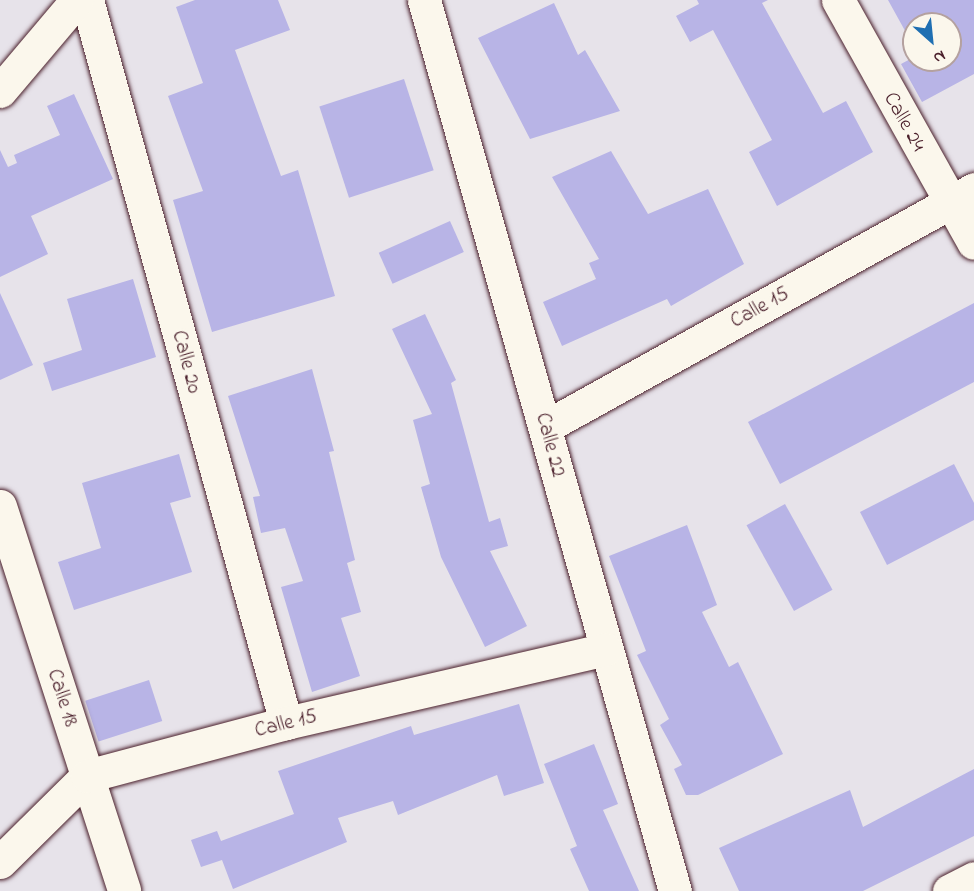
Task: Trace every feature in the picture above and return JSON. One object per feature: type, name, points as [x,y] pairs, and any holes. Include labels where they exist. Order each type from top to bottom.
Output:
[{"type":"main road","points":[[0,91],[77,0]]},
{"type":"main road","name":"Calle 20","points":[[87,0],[286,723]]},
{"type":"main road","name":"Calle 22","points":[[424,0],[675,891]]},
{"type":"main road","name":"Calle 24","points":[[838,0],[961,196],[974,243]]},
{"type":"main road","name":"Calle 15","points":[[545,427],[961,196]]},
{"type":"main road","name":"Calle 18","points":[[0,506],[123,891]]},
{"type":"main road","name":"Calle 15","points":[[0,862],[87,776],[286,723],[606,649]]},
{"type":"main road","points":[[949,891],[974,878]]},
{"type":"building","points":[[195,0],[278,0],[290,30],[235,50],[281,176],[298,170],[335,296],[212,332],[173,200],[203,191],[168,96],[203,83],[176,7]]},
{"type":"building","points":[[697,0],[768,0],[762,3],[823,113],[846,101],[873,152],[777,206],[749,152],[772,140],[713,30],[690,42],[676,16],[699,4]]},
{"type":"building","points":[[888,0],[974,0],[974,74],[922,102],[905,72],[962,72],[962,12],[902,12],[902,25]]},
{"type":"building","points":[[554,3],[578,55],[585,50],[620,111],[530,139],[478,38]]},
{"type":"building","points":[[404,79],[434,170],[349,198],[319,107]]},
{"type":"building","points":[[74,94],[113,179],[31,216],[48,254],[0,277],[0,150],[8,167],[17,163],[14,155],[60,135],[47,106]]},
{"type":"building","points":[[611,151],[648,214],[708,189],[744,264],[671,306],[667,299],[562,346],[543,302],[596,279],[589,263],[599,259],[552,177]]},
{"type":"building","points":[[450,221],[464,252],[393,284],[379,253]]},
{"type":"building","points":[[133,279],[156,357],[52,391],[43,363],[82,350],[67,299]]},
{"type":"building","points":[[0,293],[33,365],[0,380]]},
{"type":"building","points":[[974,303],[974,382],[780,484],[748,422]]},
{"type":"building","points":[[425,314],[456,380],[451,383],[489,522],[500,518],[508,546],[490,551],[527,626],[485,647],[441,557],[421,487],[430,484],[413,420],[432,414],[392,329]]},
{"type":"building","points":[[312,369],[334,451],[329,452],[355,560],[347,563],[361,612],[341,618],[360,676],[312,692],[281,587],[303,581],[285,528],[261,533],[253,497],[260,496],[228,396]]},
{"type":"building","points":[[179,454],[191,497],[170,503],[192,572],[74,610],[58,562],[101,548],[82,483]]},
{"type":"building","points":[[954,464],[974,503],[974,520],[887,565],[860,512]]},
{"type":"building","points":[[785,504],[833,590],[794,611],[747,525]]},
{"type":"building","points":[[687,525],[717,605],[702,612],[729,667],[738,662],[783,754],[698,795],[686,795],[674,769],[682,765],[660,725],[669,719],[637,655],[646,651],[609,556]]},
{"type":"building","points":[[149,680],[162,721],[99,742],[85,701]]},
{"type":"building","points":[[519,704],[544,783],[504,796],[497,775],[398,815],[393,801],[338,818],[347,842],[233,889],[222,860],[201,867],[191,840],[217,831],[221,841],[294,814],[278,771],[411,726],[414,735]]},
{"type":"building","points":[[594,744],[618,804],[603,810],[639,891],[589,891],[570,849],[577,846],[544,764]]},
{"type":"building","points":[[974,769],[974,836],[863,891],[739,891],[719,848],[850,790],[863,827]]}]
